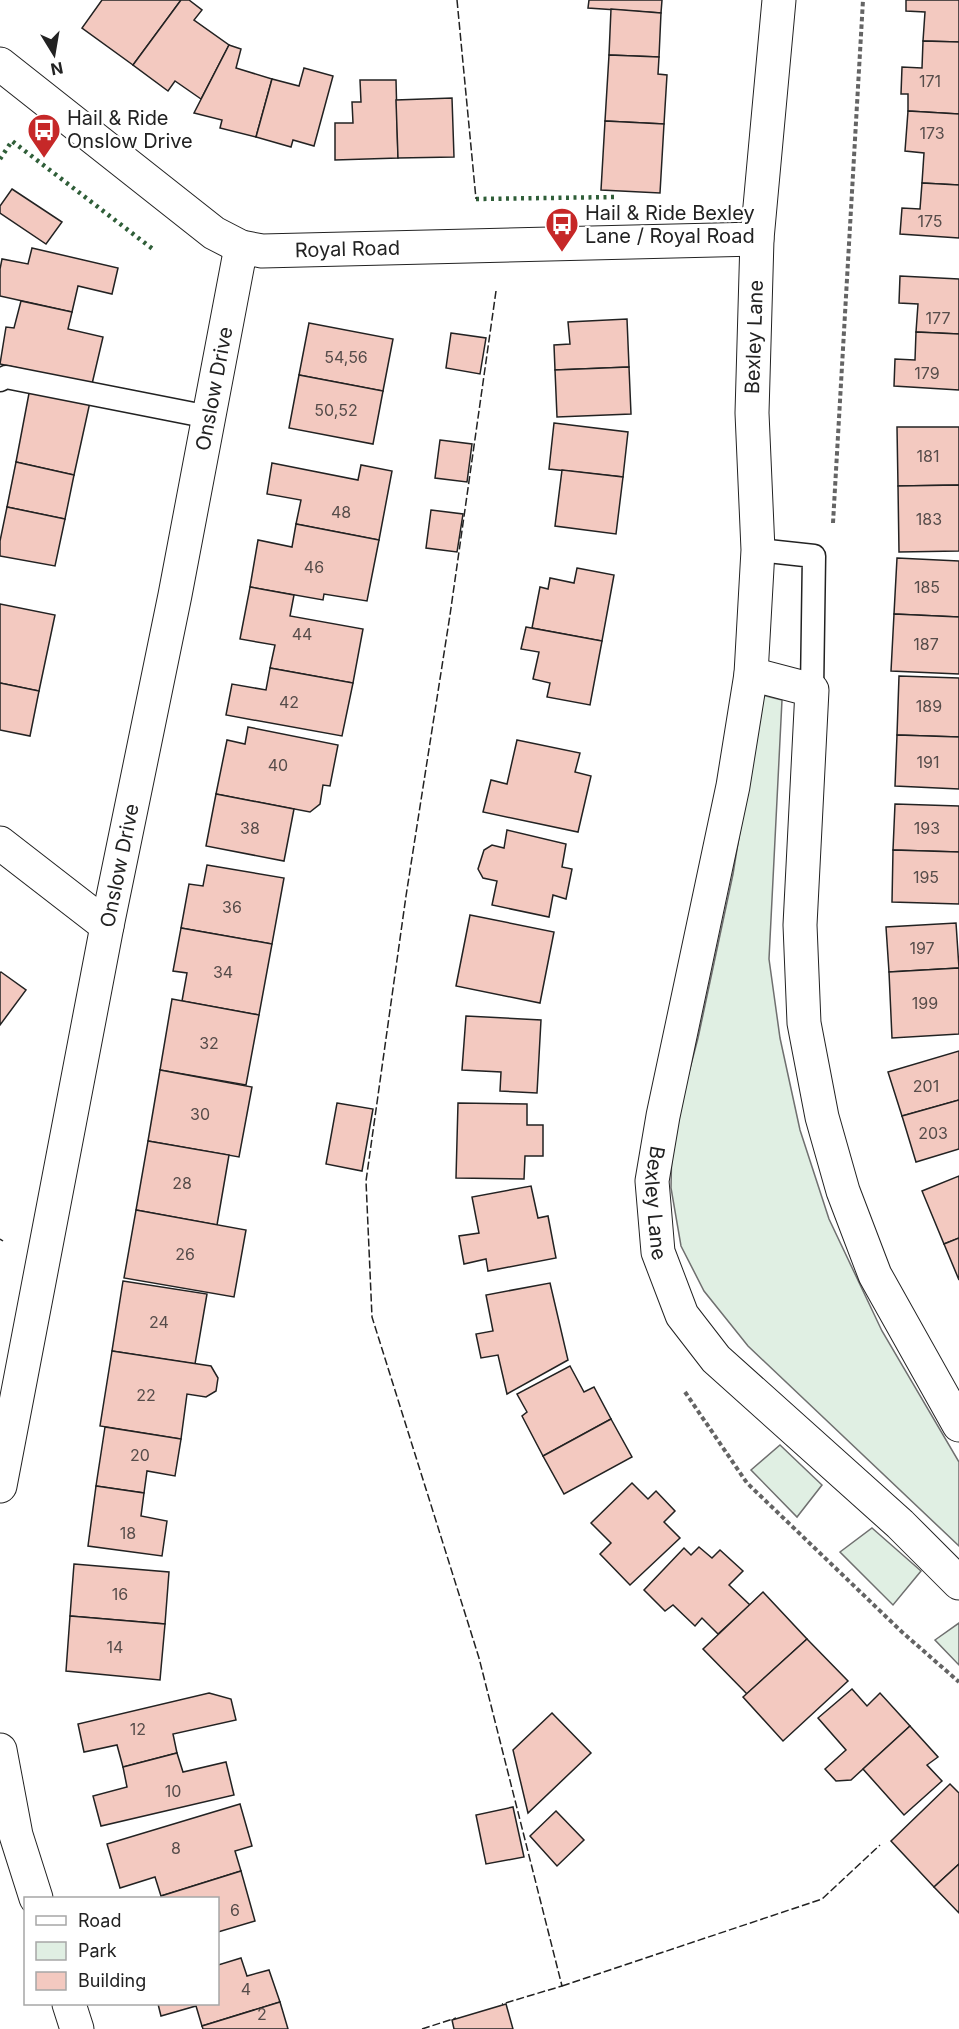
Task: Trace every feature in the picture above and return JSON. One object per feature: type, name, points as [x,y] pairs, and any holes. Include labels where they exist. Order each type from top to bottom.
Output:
[{"type":"street","name":"Bexley Lane","points":[[779,0],[757,239],[752,413],[758,550],[751,674],[733,786],[665,1105],[652,1181],[658,1252],[682,1315],[716,1359],[878,1504],[959,1583]]},
{"type":"street","name":"Royal Road","points":[[0,64],[214,233],[241,247],[262,250],[757,239]]},
{"type":"street","name":"Onslow Drive","points":[[0,1486],[107,926],[175,595],[241,247]]},
{"type":"street","points":[[751,674],[812,690],[800,925],[804,1023],[822,1117],[843,1191],[875,1275],[959,1425]]},
{"type":"street","points":[[0,843],[107,926]]},
{"type":"street","points":[[0,1750],[8,1837],[35,1897]]},
{"type":"street","points":[[69,2005],[77,2029]]},
{"type":"lane","points":[[0,380],[6,376],[208,417]]},
{"type":"lane","points":[[758,550],[814,556],[812,690]]},
{"type":"path","points":[[814,556],[832,547],[863,0]]},
{"type":"path","points":[[683,1389],[747,1483],[902,1632],[959,1682]]},
{"type":"green space","points":[[762,695],[782,700],[769,959],[780,1038],[800,1130],[829,1219],[882,1331],[959,1462],[959,1546],[748,1346],[704,1291],[681,1246],[671,1188],[672,1137],[698,1038],[733,874]]},
{"type":"green space","points":[[780,1445],[822,1485],[797,1517],[751,1470]]},
{"type":"green space","points":[[872,1528],[921,1571],[893,1605],[840,1552]]},
{"type":"green space","points":[[959,1623],[959,1665],[935,1640]]},
{"type":"building","points":[[102,0],[181,0],[133,65],[82,28]]},
{"type":"building","points":[[181,0],[189,0],[202,10],[194,20],[229,45],[201,99],[175,81],[168,91],[133,65]]},
{"type":"building","points":[[589,0],[662,0],[661,13],[588,8]]},
{"type":"building","points":[[906,0],[959,0],[959,42],[923,41],[925,12],[906,11]]},
{"type":"building","points":[[611,9],[661,13],[659,57],[609,55]]},
{"type":"building","points":[[923,41],[959,42],[959,114],[908,111],[908,94],[901,94],[902,67],[922,68]]},
{"type":"building","points":[[229,45],[241,49],[236,68],[272,79],[256,137],[220,128],[222,120],[194,113]]},
{"type":"building","points":[[609,55],[659,57],[658,74],[667,75],[664,124],[605,121]]},
{"type":"building","points":[[304,68],[333,76],[314,146],[293,140],[291,147],[256,137],[272,79],[299,86]]},
{"type":"building","points":[[360,80],[396,80],[398,158],[335,160],[335,123],[353,123],[352,102],[361,102]]},
{"type":"building","points":[[452,98],[454,157],[398,158],[396,100]]},
{"type":"building","points":[[908,111],[959,114],[959,185],[922,183],[924,153],[905,151]]},
{"type":"building","points":[[605,121],[664,124],[660,193],[601,190]]},
{"type":"building","points":[[922,183],[959,185],[959,238],[900,234],[902,208],[920,209]]},
{"type":"building","points":[[12,189],[62,222],[46,244],[0,213],[0,206]]},
{"type":"building","points":[[32,248],[118,268],[112,294],[78,286],[72,312],[0,296],[2,259],[28,264]]},
{"type":"building","points":[[900,276],[959,279],[959,334],[916,332],[918,304],[899,303]]},
{"type":"building","points":[[21,301],[72,312],[68,329],[103,337],[92,384],[0,364],[6,327],[14,328]]},
{"type":"building","points":[[627,319],[629,367],[555,370],[554,345],[570,344],[568,322]]},
{"type":"building","points":[[309,323],[393,339],[383,391],[299,375]]},
{"type":"building","points":[[916,332],[959,334],[959,390],[894,386],[895,359],[915,360]]},
{"type":"building","points":[[451,333],[486,338],[480,374],[446,368]]},
{"type":"building","points":[[629,367],[631,414],[557,417],[555,370]]},
{"type":"building","points":[[299,375],[383,391],[373,444],[289,428]]},
{"type":"building","points":[[30,388],[90,402],[74,475],[16,462]]},
{"type":"building","points":[[554,423],[628,432],[623,477],[549,469]]},
{"type":"building","points":[[897,427],[959,427],[959,485],[898,486]]},
{"type":"building","points":[[440,440],[472,444],[467,482],[435,478]]},
{"type":"building","points":[[16,462],[74,475],[65,519],[7,507]]},
{"type":"building","points":[[272,463],[358,480],[361,465],[392,471],[379,540],[296,524],[301,500],[267,494]]},
{"type":"building","points":[[562,470],[623,477],[616,534],[555,526]]},
{"type":"building","points":[[959,485],[959,551],[899,552],[898,486]]},
{"type":"building","points":[[7,507],[65,519],[55,566],[0,556],[0,541]]},
{"type":"building","points":[[431,510],[463,514],[457,552],[426,548]]},
{"type":"building","points":[[296,524],[379,540],[367,601],[324,594],[323,600],[250,587],[258,540],[292,547]]},
{"type":"building","points":[[897,558],[959,561],[959,617],[894,614]]},
{"type":"building","points":[[577,568],[614,575],[602,641],[532,628],[540,587],[548,589],[550,578],[574,583]]},
{"type":"building","points":[[250,587],[294,595],[290,616],[363,629],[353,683],[270,668],[275,645],[240,639]]},
{"type":"building","points":[[0,604],[55,615],[39,691],[0,683]]},
{"type":"building","points":[[894,614],[959,617],[959,674],[891,671]]},
{"type":"building","points":[[526,627],[602,641],[590,705],[547,697],[550,683],[533,679],[539,652],[521,649]]},
{"type":"building","points":[[270,668],[353,683],[342,736],[226,715],[232,684],[266,690]]},
{"type":"building","points":[[899,676],[959,678],[959,737],[897,735]]},
{"type":"building","points":[[0,683],[39,691],[30,736],[0,730]]},
{"type":"building","points":[[248,727],[338,745],[330,786],[323,785],[320,804],[310,812],[216,794],[227,740],[245,744]]},
{"type":"building","points":[[897,735],[959,737],[959,789],[895,786]]},
{"type":"building","points":[[517,740],[580,753],[575,772],[591,776],[578,832],[483,812],[491,780],[507,784]]},
{"type":"building","points":[[216,794],[294,809],[284,861],[206,846]]},
{"type":"building","points":[[895,804],[959,806],[959,852],[893,850]]},
{"type":"building","points":[[507,830],[566,844],[562,867],[572,869],[566,899],[553,895],[549,917],[492,905],[497,881],[483,878],[478,869],[484,850],[492,845],[504,848]]},
{"type":"building","points":[[893,850],[959,852],[959,904],[892,902]]},
{"type":"building","points":[[207,865],[284,878],[272,944],[181,928],[189,884],[203,886]]},
{"type":"building","points":[[470,915],[554,932],[540,1003],[456,986]]},
{"type":"building","points":[[956,923],[959,968],[889,972],[886,927]]},
{"type":"building","points":[[181,928],[272,944],[259,1015],[182,1001],[187,973],[173,971]]},
{"type":"building","points":[[959,968],[959,1034],[892,1038],[889,972]]},
{"type":"building","points":[[0,973],[26,990],[0,1025]]},
{"type":"building","points":[[172,999],[259,1015],[246,1085],[160,1070]]},
{"type":"building","points":[[466,1016],[541,1020],[537,1093],[500,1091],[501,1072],[462,1070]]},
{"type":"building","points":[[959,1051],[959,1100],[902,1116],[888,1072]]},
{"type":"building","points":[[160,1070],[252,1087],[239,1157],[148,1141]]},
{"type":"building","points":[[959,1100],[959,1149],[916,1162],[902,1116]]},
{"type":"building","points":[[337,1103],[373,1109],[362,1171],[326,1164]]},
{"type":"building","points":[[458,1103],[527,1104],[527,1125],[543,1125],[543,1156],[525,1156],[524,1179],[456,1178]]},
{"type":"building","points":[[148,1141],[229,1155],[217,1225],[136,1210]]},
{"type":"building","points":[[959,1176],[959,1238],[944,1244],[922,1191]]},
{"type":"building","points":[[531,1186],[538,1218],[548,1216],[556,1258],[488,1271],[486,1259],[464,1264],[459,1236],[479,1233],[472,1197]]},
{"type":"building","points":[[136,1210],[246,1230],[234,1297],[124,1278]]},
{"type":"building","points":[[959,1238],[959,1280],[944,1244]]},
{"type":"building","points":[[123,1281],[207,1294],[195,1364],[112,1351]]},
{"type":"building","points":[[550,1283],[568,1360],[507,1394],[498,1355],[481,1358],[476,1334],[493,1331],[486,1295]]},
{"type":"building","points":[[112,1351],[211,1366],[218,1378],[216,1391],[206,1397],[187,1394],[181,1439],[100,1426]]},
{"type":"building","points":[[570,1366],[584,1392],[594,1387],[611,1419],[543,1456],[522,1416],[527,1412],[517,1394]]},
{"type":"building","points":[[611,1419],[632,1457],[564,1494],[543,1456]]},
{"type":"building","points":[[105,1427],[181,1439],[175,1476],[147,1471],[144,1493],[96,1486]]},
{"type":"building","points":[[632,1483],[648,1499],[656,1491],[675,1511],[664,1522],[680,1538],[630,1585],[600,1554],[611,1543],[591,1523]]},
{"type":"building","points":[[96,1486],[144,1493],[141,1516],[167,1521],[162,1556],[88,1546]]},
{"type":"building","points":[[699,1547],[712,1558],[720,1550],[743,1571],[729,1585],[750,1605],[718,1634],[702,1618],[695,1626],[673,1605],[665,1611],[644,1590],[684,1548],[691,1555]]},
{"type":"building","points":[[74,1564],[169,1572],[165,1624],[70,1616]]},
{"type":"building","points":[[763,1592],[807,1639],[747,1694],[703,1649]]},
{"type":"building","points":[[70,1616],[165,1624],[160,1680],[66,1671]]},
{"type":"building","points":[[807,1639],[848,1681],[783,1741],[743,1697]]},
{"type":"building","points":[[852,1689],[867,1706],[880,1693],[910,1726],[851,1780],[836,1781],[825,1769],[846,1750],[818,1718]]},
{"type":"building","points":[[209,1693],[231,1699],[236,1720],[173,1734],[177,1753],[123,1767],[117,1745],[84,1752],[78,1724]]},
{"type":"building","points":[[552,1713],[591,1753],[528,1813],[513,1750]]},
{"type":"building","points":[[910,1726],[938,1757],[927,1765],[942,1781],[904,1815],[863,1769]]},
{"type":"building","points":[[177,1753],[183,1772],[226,1762],[234,1795],[101,1826],[93,1796],[127,1787],[123,1767]]},
{"type":"building","points":[[950,1784],[959,1793],[959,1864],[934,1887],[891,1841]]},
{"type":"building","points":[[240,1804],[252,1846],[235,1851],[241,1871],[161,1896],[155,1877],[120,1888],[107,1844]]},
{"type":"building","points":[[513,1807],[524,1857],[486,1864],[476,1815]]},
{"type":"building","points":[[556,1811],[584,1840],[557,1866],[530,1836]]},
{"type":"building","points":[[959,1864],[959,1913],[934,1887]]},
{"type":"building","points":[[241,1871],[255,1921],[219,1932],[219,1897],[161,1896]]},
{"type":"building","points":[[241,1958],[247,1976],[269,1970],[280,2002],[202,2026],[196,2006],[161,2016],[158,2005],[219,2005],[219,1965]]},
{"type":"building","points":[[280,2002],[288,2029],[203,2029],[202,2026]]},
{"type":"building","points":[[506,2004],[513,2029],[454,2029],[452,2020]]},
{"type":"hedge","points":[[0,159],[12,141],[154,250]]},
{"type":"hedge","points":[[476,199],[616,197]]},
{"type":"fence","points":[[457,0],[476,199]]},
{"type":"fence","points":[[496,291],[366,1181],[372,1317],[479,1658],[562,1986],[502,2004]]},
{"type":"fence","points":[[562,1986],[822,1899],[880,1845]]},
{"type":"fence","points":[[422,2029],[456,2018]]},
{"type":"place","name":"Hail & Ride Onslow Drive","points":[[44,159]]},
{"type":"place","name":"Hail & Ride Bexley Lane / Royal Road","points":[[562,253]]}]
